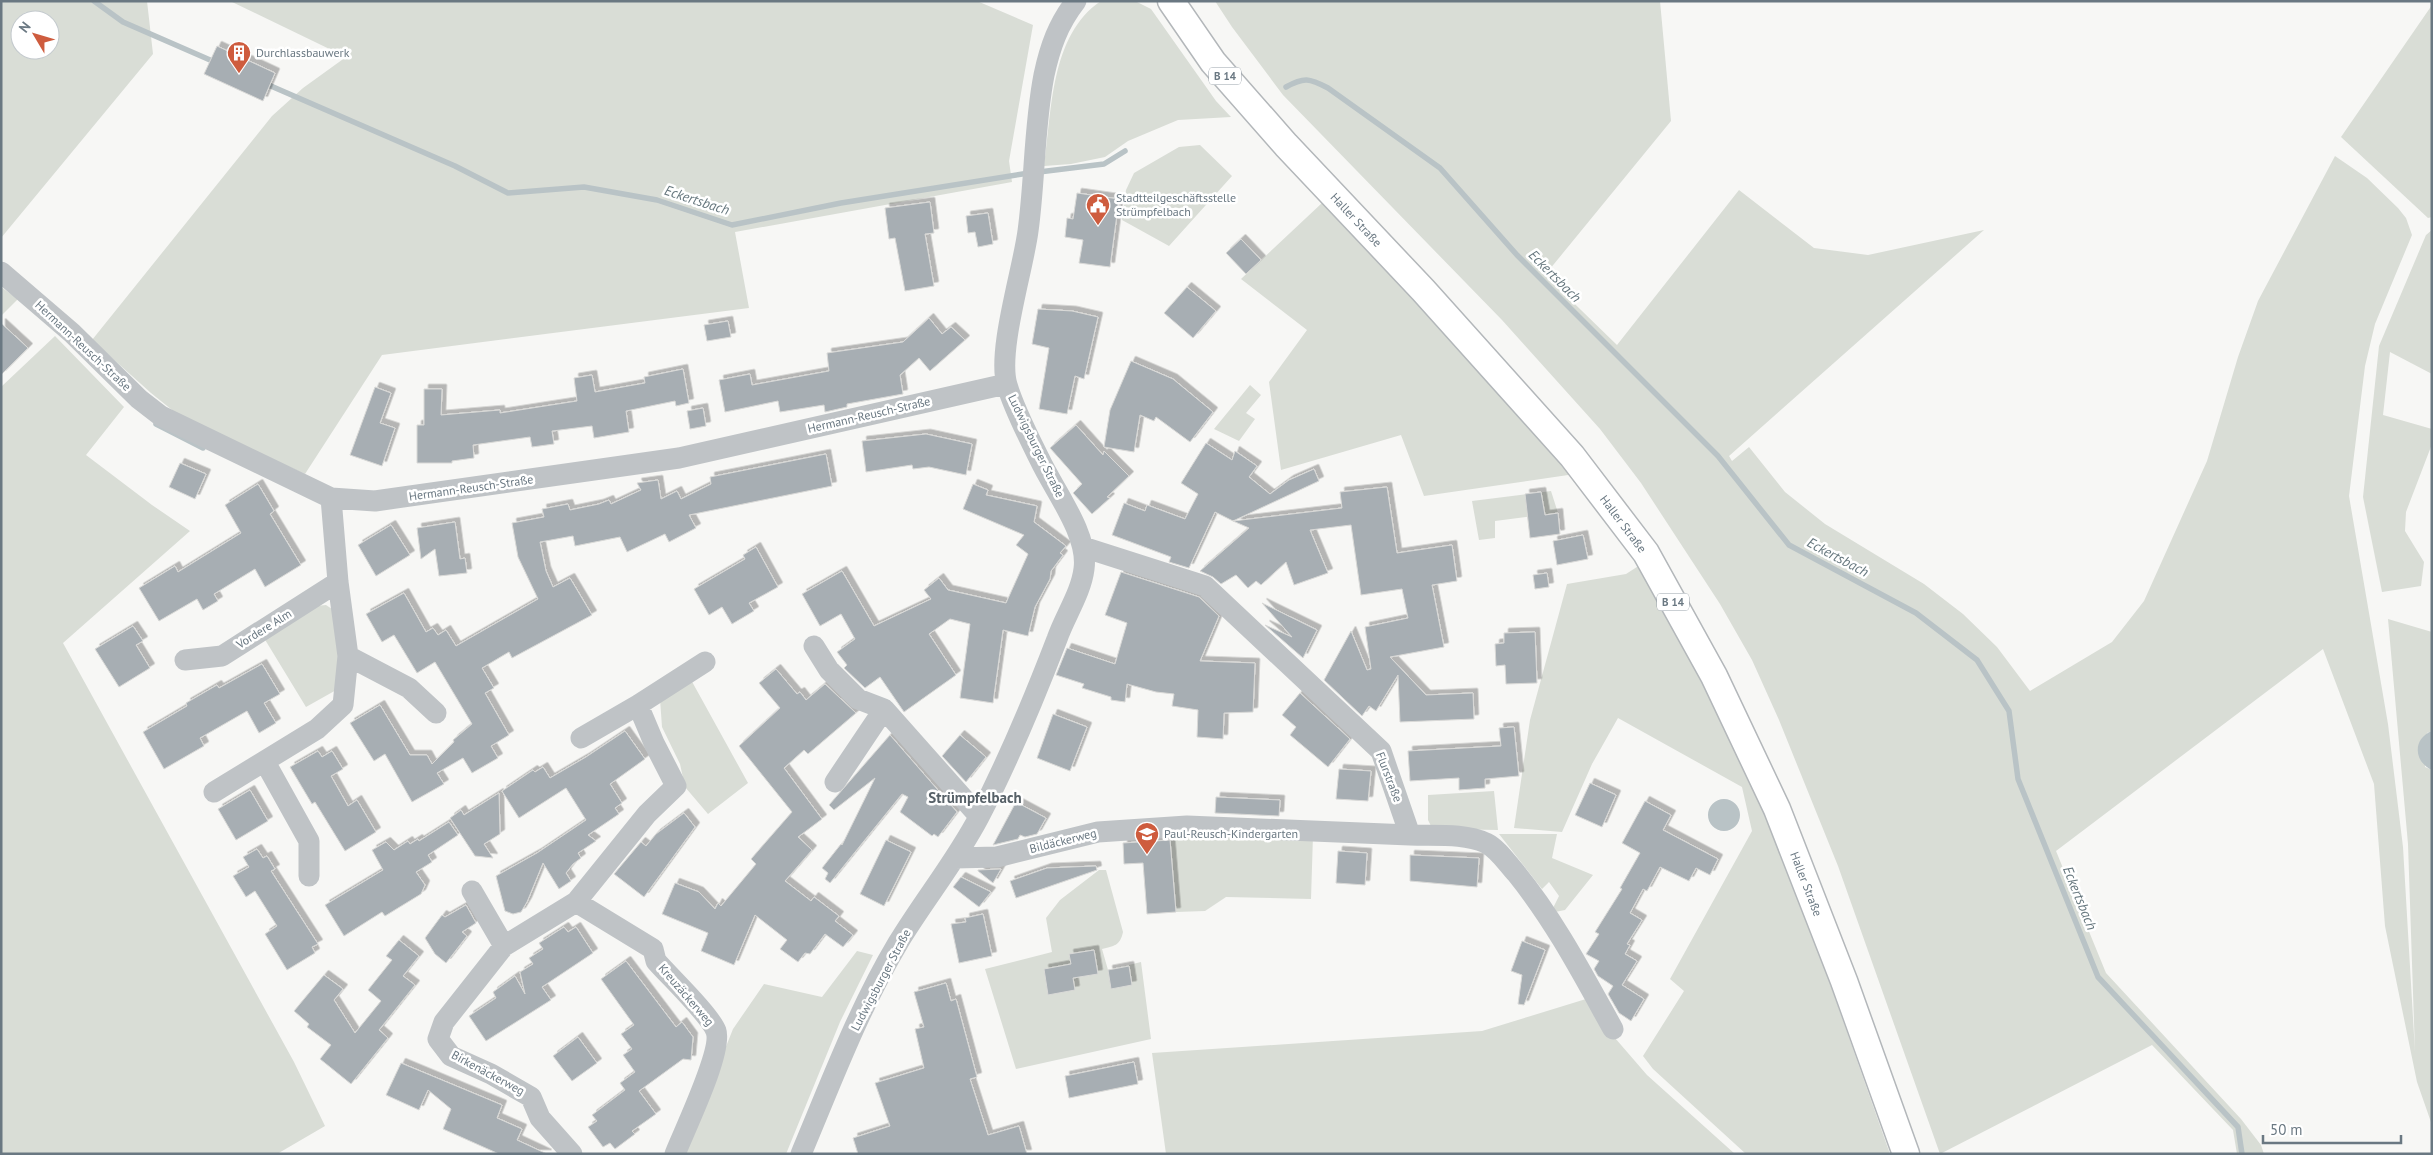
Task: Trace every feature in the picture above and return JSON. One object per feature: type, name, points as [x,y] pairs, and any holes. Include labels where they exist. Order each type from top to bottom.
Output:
[{"type":"main road","name":"Haller Straße","points":[[1171,1],[1219,69],[1286,145],[1423,290],[1560,442],[1646,553],[1714,676],[1777,809],[1844,981],[1906,1154]]},
{"type":"street","name":"Ludwigsburger Straße","points":[[801,1154],[869,996],[898,943],[955,858],[980,816],[1028,714],[1062,623],[1081,582],[1085,567],[1083,547],[1067,510],[1040,460],[1006,384],[1005,353],[1028,234],[1044,76],[1053,39],[1063,17],[1076,1]]},
{"type":"street","name":"Hermann-Reusch-Straße","points":[[1,272],[72,334],[139,399],[162,416],[331,498],[375,501],[679,458],[1006,384]]},
{"type":"street","points":[[214,792],[318,729],[343,706],[348,656],[338,582],[331,498]]},
{"type":"street","name":"Flurstraße","points":[[1083,547],[1205,586],[1381,750],[1410,835]]},
{"type":"street","name":"Vordere Alm","points":[[185,660],[222,656],[338,582]]},
{"type":"street","points":[[814,646],[829,670],[858,699],[884,709],[980,816]]},
{"type":"street","points":[[348,656],[409,688],[436,713]]},
{"type":"street","points":[[581,738],[638,705],[705,662]]},
{"type":"street","points":[[472,891],[504,946],[576,902],[647,814],[676,786],[654,743],[638,705]]},
{"type":"street","points":[[835,782],[884,709]]},
{"type":"street","points":[[266,762],[309,841],[309,876]]},
{"type":"street","name":"Bildäckerweg","points":[[955,858],[997,858],[1098,832],[1187,826],[1410,835]]},
{"type":"street","points":[[1410,835],[1476,839],[1489,844],[1503,857],[1564,940],[1613,1029]]},
{"type":"street","name":"Kreuzäckerweg","points":[[576,902],[653,948],[656,961],[715,1029],[718,1038],[714,1058],[675,1154]]},
{"type":"street","name":"Birkenäckerweg","points":[[504,946],[444,1022],[438,1039],[451,1056],[491,1074],[531,1096],[540,1118],[572,1154]]},
{"type":"shaded area","points":[[1,1],[147,1],[153,54],[1,238]]},
{"type":"shaded area","points":[[230,1],[977,1],[1033,25],[1009,161],[1012,182],[735,232],[749,308],[382,355],[305,474],[182,418],[92,340],[272,116],[303,88],[346,57]]},
{"type":"shaded area","points":[[1101,1],[1135,1],[1151,9],[1216,101],[1231,117],[1178,120],[1128,141],[1105,157],[1071,164],[1044,166],[1052,99],[1056,76],[1063,54],[1072,33],[1084,16]]},
{"type":"shaded area","points":[[1215,1],[1660,1],[1671,121],[1545,275],[1617,345],[1739,190],[1814,248],[1868,255],[1984,230],[1729,456],[1732,461],[1749,447],[1785,492],[1825,524],[1924,584],[1963,614],[1997,647],[2030,691],[2112,642],[2144,601],[2207,461],[2238,357],[2258,301],[2335,156],[2367,178],[2406,218],[2412,235],[2375,324],[2365,366],[2349,496],[2388,724],[2403,847],[2415,1052],[2408,844],[2388,619],[2432,632],[2432,731],[2427,733],[2425,767],[2432,770],[2432,1125],[2417,1082],[2385,926],[2374,784],[2323,649],[2056,851],[2106,973],[2241,1119],[2261,1145],[2264,1154],[2237,1154],[2233,1130],[2152,1045],[1940,1154],[1838,866],[1779,720],[1752,660],[1720,604],[1641,483],[1600,429],[1502,320],[1283,95]]},
{"type":"shaded area","points":[[2432,5],[2432,217],[2428,218],[2341,137]]},
{"type":"shaded area","points":[[1200,145],[1232,176],[1169,246],[1122,220],[1126,190],[1134,173],[1179,147]]},
{"type":"shaded area","points":[[1322,203],[1524,414],[1575,474],[1424,496],[1401,435],[1281,470],[1269,382],[1307,330],[1241,279]]},
{"type":"shaded area","points":[[2432,230],[2432,374],[2390,352],[2383,415],[2432,429],[2432,444],[2406,512],[2405,531],[2424,562],[2421,586],[2382,592],[2363,497],[2379,346],[2426,235]]},
{"type":"shaded area","points":[[1,287],[18,299],[1,316]]},
{"type":"shaded area","points":[[55,336],[124,407],[86,455],[190,531],[63,643],[294,1062],[325,1126],[277,1154],[1,1154],[1,387]]},
{"type":"shaded area","points":[[1250,385],[1261,395],[1246,413],[1255,419],[1239,441],[1214,429]]},
{"type":"shaded area","points":[[1551,491],[1558,513],[1495,521],[1495,538],[1479,540],[1472,501]]},
{"type":"shaded area","points":[[1640,565],[1750,768],[1828,978],[1890,1154],[1746,1154],[1653,1069],[1643,1056],[1684,991],[1670,979],[1752,831],[1742,787],[1618,718],[1592,764],[1562,832],[1514,828],[1530,720],[1567,584],[1626,574]]},
{"type":"shaded area","points":[[326,605],[332,609],[340,667],[338,689],[306,707],[264,638],[316,606]]},
{"type":"shaded area","points":[[690,678],[748,783],[708,814],[685,787],[680,764],[662,727],[660,699]]},
{"type":"shaded area","points":[[2432,731],[2432,770],[2422,762],[2419,756],[2418,745],[2421,739]]},
{"type":"shaded area","points":[[1494,791],[1498,830],[1446,829],[1431,826],[1428,820],[1428,795]]},
{"type":"shaded area","points":[[1724,799],[1730,800],[1735,804],[1739,809],[1739,821],[1735,826],[1730,830],[1724,831],[1718,830],[1713,826],[1709,821],[1708,815],[1709,809],[1713,804],[1718,800]]},
{"type":"shaded area","points":[[1192,832],[1313,835],[1311,899],[1226,897],[1205,911],[1176,912],[1170,837]]},
{"type":"shaded area","points":[[1499,834],[1557,834],[1552,858],[1593,875],[1565,910],[1555,912],[1552,910],[1559,896],[1549,882],[1542,889]]},
{"type":"shaded area","points":[[1099,870],[1106,870],[1123,932],[1116,945],[1102,949],[1108,970],[1141,962],[1151,1039],[1016,1069],[985,969],[1052,952],[1046,918],[1060,900]]},
{"type":"shaded area","points":[[857,951],[873,955],[840,1022],[786,1154],[683,1154],[733,1029],[764,984],[822,997]]},
{"type":"shaded area","points":[[1586,999],[1615,1038],[1647,1075],[1735,1154],[1166,1154],[1152,1053],[1482,1031]]},
{"type":"building","name":"Durchlassbauwerk","points":[[217,46],[275,73],[263,101],[204,74]]},
{"type":"building","points":[[1077,193],[1119,199],[1110,267],[1079,263],[1083,240],[1065,237],[1067,218],[1073,219]]},
{"type":"building","points":[[930,202],[934,233],[925,234],[934,286],[905,291],[895,238],[889,239],[885,208]]},
{"type":"building","points":[[988,213],[993,244],[978,247],[975,232],[968,233],[966,216]]},
{"type":"building","points":[[1241,239],[1261,260],[1246,274],[1226,253]]},
{"type":"building","points":[[1187,287],[1216,311],[1193,338],[1164,313]]},
{"type":"building","points":[[1038,309],[1072,311],[1098,317],[1084,379],[1075,376],[1067,414],[1039,409],[1049,348],[1032,344]]},
{"type":"building","points":[[929,318],[942,334],[951,327],[965,340],[930,371],[919,358],[900,375],[903,394],[847,404],[847,407],[825,412],[824,405],[780,412],[778,401],[725,412],[719,380],[750,374],[752,385],[829,371],[827,353],[903,342]]},
{"type":"building","points":[[728,321],[731,337],[707,341],[704,325]]},
{"type":"building","points":[[1,323],[28,348],[1,375]]},
{"type":"building","points":[[1131,361],[1173,379],[1213,412],[1190,442],[1156,417],[1154,421],[1140,415],[1134,452],[1104,447],[1110,410]]},
{"type":"building","points":[[683,369],[689,403],[676,406],[675,401],[626,411],[629,432],[594,438],[592,426],[552,431],[554,444],[532,447],[530,437],[473,445],[474,458],[452,461],[452,463],[417,463],[417,425],[424,425],[424,389],[442,389],[441,415],[500,410],[500,413],[577,401],[574,378],[592,375],[595,392],[645,383],[644,377]]},
{"type":"building","points":[[375,387],[391,393],[380,423],[395,428],[382,466],[350,455]]},
{"type":"building","points":[[703,408],[706,426],[690,429],[687,411]]},
{"type":"building","points":[[1076,425],[1103,455],[1104,451],[1129,476],[1107,497],[1110,498],[1092,514],[1073,493],[1082,484],[1050,448]]},
{"type":"building","points":[[926,434],[972,444],[966,475],[929,467],[913,469],[912,465],[866,472],[862,441]]},
{"type":"building","points":[[1206,443],[1232,460],[1235,451],[1257,466],[1249,477],[1270,494],[1289,480],[1314,469],[1319,481],[1233,521],[1215,512],[1189,568],[1169,562],[1171,557],[1112,535],[1124,503],[1145,511],[1147,505],[1185,519],[1198,494],[1181,483]]},
{"type":"building","points":[[826,454],[832,486],[689,515],[696,528],[669,542],[665,534],[627,552],[620,537],[575,546],[573,536],[540,542],[546,571],[553,587],[570,578],[592,615],[512,658],[509,652],[482,668],[494,688],[485,693],[509,735],[491,746],[498,758],[472,773],[463,758],[437,773],[444,784],[412,802],[385,754],[374,761],[350,723],[380,705],[410,755],[427,755],[432,764],[454,742],[453,740],[472,724],[435,662],[417,673],[394,635],[382,642],[366,614],[404,593],[426,632],[433,628],[438,635],[446,630],[456,646],[538,599],[518,557],[512,523],[544,517],[542,509],[568,504],[570,510],[609,500],[611,504],[641,490],[637,483],[658,480],[661,499],[677,491],[681,499],[711,484],[710,477]]},
{"type":"building","points":[[180,463],[206,474],[195,499],[169,487]]},
{"type":"building","points":[[258,484],[274,511],[270,514],[301,565],[265,587],[255,569],[214,594],[218,601],[203,610],[197,599],[159,621],[139,588],[175,566],[178,572],[241,533],[225,505]]},
{"type":"building","points":[[973,484],[988,490],[986,495],[1037,506],[1034,522],[1066,546],[1060,553],[1063,555],[1051,571],[1050,579],[1035,607],[1028,636],[1003,630],[993,703],[960,698],[970,624],[950,619],[929,634],[956,675],[904,712],[880,677],[865,688],[844,668],[847,665],[837,652],[855,639],[841,614],[820,626],[802,594],[842,571],[874,626],[931,599],[924,590],[939,578],[948,590],[1006,603],[1028,554],[1016,545],[1024,535],[963,509]]},
{"type":"building","points":[[1387,487],[1397,553],[1452,545],[1457,581],[1432,585],[1444,647],[1390,657],[1426,695],[1473,693],[1474,719],[1400,722],[1398,675],[1376,711],[1369,706],[1362,716],[1324,680],[1351,631],[1367,670],[1371,669],[1365,627],[1408,618],[1402,589],[1361,595],[1351,525],[1310,530],[1328,573],[1294,585],[1286,562],[1261,585],[1256,581],[1248,588],[1236,575],[1221,584],[1213,577],[1200,571],[1249,528],[1233,521],[1342,508],[1340,492]]},
{"type":"building","points":[[1541,492],[1545,515],[1558,513],[1560,534],[1530,538],[1525,494]]},
{"type":"building","points":[[455,522],[460,559],[465,558],[467,573],[439,576],[435,549],[421,559],[417,528]]},
{"type":"building","points":[[391,525],[410,555],[376,576],[358,545]]},
{"type":"building","points":[[1583,535],[1588,559],[1557,565],[1553,541]]},
{"type":"building","points":[[756,547],[778,587],[749,603],[754,611],[732,624],[722,607],[709,615],[694,589],[745,559],[743,555]]},
{"type":"building","points":[[1121,572],[1199,597],[1219,616],[1200,661],[1255,663],[1253,712],[1224,713],[1223,739],[1197,737],[1198,710],[1172,706],[1174,694],[1156,692],[1127,684],[1125,702],[1111,700],[1111,697],[1082,688],[1084,684],[1056,675],[1067,648],[1115,664],[1127,623],[1105,615]]},
{"type":"building","points":[[1547,573],[1549,587],[1535,589],[1533,575]]},
{"type":"building","points":[[1262,603],[1317,630],[1303,658],[1265,625],[1292,637]]},
{"type":"building","points":[[133,626],[143,641],[136,645],[150,668],[119,687],[95,649]]},
{"type":"building","points":[[1535,632],[1537,683],[1506,684],[1505,665],[1496,666],[1495,644],[1504,643],[1504,633]]},
{"type":"building","points":[[262,664],[280,694],[264,703],[276,723],[259,733],[247,711],[200,738],[204,746],[164,769],[143,732],[187,706],[186,703],[217,685],[219,688]]},
{"type":"building","points":[[776,669],[797,694],[800,692],[806,700],[825,684],[856,713],[808,754],[804,750],[784,768],[822,819],[798,837],[812,850],[785,881],[811,901],[814,897],[839,916],[835,921],[853,935],[843,947],[825,934],[810,954],[805,953],[798,962],[780,949],[787,940],[755,915],[734,965],[701,951],[708,933],[662,914],[675,883],[699,892],[715,909],[718,903],[721,906],[756,864],[751,859],[792,812],[739,746],[780,708],[759,683]]},
{"type":"building","points":[[1300,693],[1350,739],[1328,767],[1290,735],[1296,727],[1282,715]]},
{"type":"building","points":[[1053,714],[1087,727],[1070,771],[1037,758]]},
{"type":"building","points":[[1514,727],[1519,776],[1485,779],[1485,788],[1459,790],[1459,778],[1410,781],[1408,751],[1501,746],[1499,728]]},
{"type":"building","points":[[625,731],[645,759],[610,784],[622,803],[615,808],[619,814],[588,835],[596,841],[578,853],[581,858],[566,873],[571,881],[559,889],[543,863],[521,912],[513,914],[505,911],[496,876],[537,853],[586,820],[566,788],[519,818],[502,791],[533,770],[535,772],[543,767],[550,778]]},
{"type":"building","points":[[890,735],[957,812],[938,837],[934,834],[932,836],[900,812],[908,797],[902,794],[830,883],[825,879],[828,873],[822,868],[842,845],[875,778],[834,810],[829,805]]},
{"type":"building","points":[[960,735],[986,757],[966,782],[942,756]]},
{"type":"building","points":[[318,751],[322,757],[332,751],[343,769],[331,776],[348,806],[357,800],[376,832],[345,851],[315,802],[312,804],[290,767]]},
{"type":"building","points":[[1339,769],[1371,771],[1368,801],[1336,799]]},
{"type":"building","points":[[1590,783],[1616,795],[1602,827],[1575,815]]},
{"type":"building","points":[[250,790],[268,821],[236,840],[218,809]]},
{"type":"building","points":[[499,793],[500,834],[484,844],[493,858],[475,856],[450,818],[461,810],[464,815]]},
{"type":"building","points":[[1216,797],[1280,800],[1279,816],[1215,813]]},
{"type":"building","points":[[1645,801],[1671,815],[1663,830],[1718,859],[1710,875],[1696,868],[1689,881],[1660,867],[1647,891],[1643,889],[1630,913],[1642,920],[1627,944],[1630,945],[1625,954],[1637,961],[1622,985],[1644,999],[1631,1021],[1619,1013],[1608,994],[1613,986],[1598,976],[1594,969],[1599,961],[1586,954],[1599,934],[1595,932],[1622,889],[1620,888],[1640,853],[1622,843]]},
{"type":"building","points":[[1016,802],[1046,818],[1037,834],[1025,837],[1020,835],[1018,839],[993,845]]},
{"type":"building","points":[[684,813],[695,827],[644,897],[614,874],[641,842],[646,846],[656,834]]},
{"type":"building","points":[[449,822],[458,835],[428,855],[432,862],[416,872],[425,885],[421,894],[385,916],[382,912],[344,936],[325,905],[383,870],[372,850],[386,842],[394,850],[408,841],[410,844],[418,839],[419,841]]},
{"type":"building","points":[[886,840],[911,852],[884,906],[860,894]]},
{"type":"building","points":[[1170,840],[1176,912],[1147,914],[1143,863],[1124,864],[1123,843]]},
{"type":"building","points":[[257,849],[263,858],[267,856],[275,869],[271,871],[318,944],[312,947],[315,953],[287,970],[265,934],[277,926],[255,891],[246,897],[233,876],[249,867],[243,857]]},
{"type":"building","points":[[1338,851],[1367,853],[1365,885],[1336,883]]},
{"type":"building","points":[[1410,855],[1479,858],[1477,887],[1410,881]]},
{"type":"building","points":[[1096,866],[1097,870],[1016,898],[1010,881],[1047,868]]},
{"type":"building","points":[[1001,869],[993,883],[978,871],[978,870]]},
{"type":"building","points":[[961,877],[991,892],[979,907],[953,887]]},
{"type":"building","points":[[466,905],[476,923],[462,932],[467,936],[446,963],[435,954],[425,938],[442,915],[445,917]]},
{"type":"building","points":[[983,914],[992,956],[959,963],[951,924],[966,922],[965,918]]},
{"type":"building","points":[[564,927],[568,932],[576,927],[593,953],[542,987],[551,1000],[486,1041],[469,1016],[496,998],[493,992],[515,976],[525,994],[520,972],[533,964],[529,958],[543,949],[539,943]]},
{"type":"building","points":[[399,940],[419,956],[403,976],[415,985],[379,1030],[388,1038],[351,1084],[320,1059],[331,1045],[307,1027],[309,1024],[294,1011],[324,975],[343,989],[334,1000],[355,1033],[381,1001],[368,990],[392,960],[386,956]]},
{"type":"building","points":[[1522,941],[1545,950],[1524,1005],[1518,1004],[1522,975],[1511,971]]},
{"type":"building","points":[[1094,950],[1098,974],[1073,978],[1075,990],[1048,995],[1044,969],[1071,964],[1069,954]]},
{"type":"building","points":[[626,961],[676,1027],[682,1022],[693,1037],[691,1060],[683,1059],[639,1091],[656,1114],[632,1131],[635,1134],[615,1149],[610,1143],[603,1147],[588,1127],[597,1121],[592,1115],[625,1090],[620,1083],[635,1072],[623,1055],[632,1049],[621,1034],[634,1025],[601,979]]},
{"type":"building","points":[[1129,966],[1132,985],[1111,989],[1108,970]]},
{"type":"building","points":[[946,983],[951,1001],[956,999],[977,1077],[970,1079],[988,1135],[1019,1126],[1027,1154],[858,1154],[853,1138],[890,1126],[875,1083],[924,1068],[915,1029],[924,1027],[914,992]]},
{"type":"building","points":[[578,1037],[597,1063],[572,1081],[553,1056]]},
{"type":"building","points":[[1134,1062],[1138,1084],[1069,1098],[1065,1076]]},
{"type":"building","points":[[401,1063],[502,1105],[497,1118],[522,1129],[517,1140],[547,1154],[499,1154],[443,1129],[451,1109],[428,1090],[419,1110],[386,1095]]},
{"type":"waterway","name":"Eckertsbach","points":[[94,1],[123,22],[217,63]]},
{"type":"waterway","name":"Eckertsbach","points":[[1286,87],[1302,80],[1307,80],[1328,88],[1440,168],[1517,255],[1718,456],[1789,545],[1916,613],[1977,660],[2009,711],[2018,779],[2098,977],[2238,1127],[2242,1154]]},
{"type":"waterway","name":"Eckertsbach","points":[[264,83],[455,166],[508,193],[584,187],[657,200],[732,225],[841,203],[1029,173]]},
{"type":"waterway","name":"Eckertsbach","points":[[1039,172],[1104,164],[1125,151]]},
{"type":"waterway","points":[[156,424],[203,448]]},
{"type":"place","name":"Durchlassbauwerk","points":[[239,74]]},
{"type":"place","name":"Stadtteilgeschäftsstelle Strümpfelbach","points":[[1098,226]]},
{"type":"place","name":"Paul-Reusch-Kindergarten","points":[[1147,855]]},
{"type":"district","name":"Strümpfelbach","points":[[975,798]]}]
